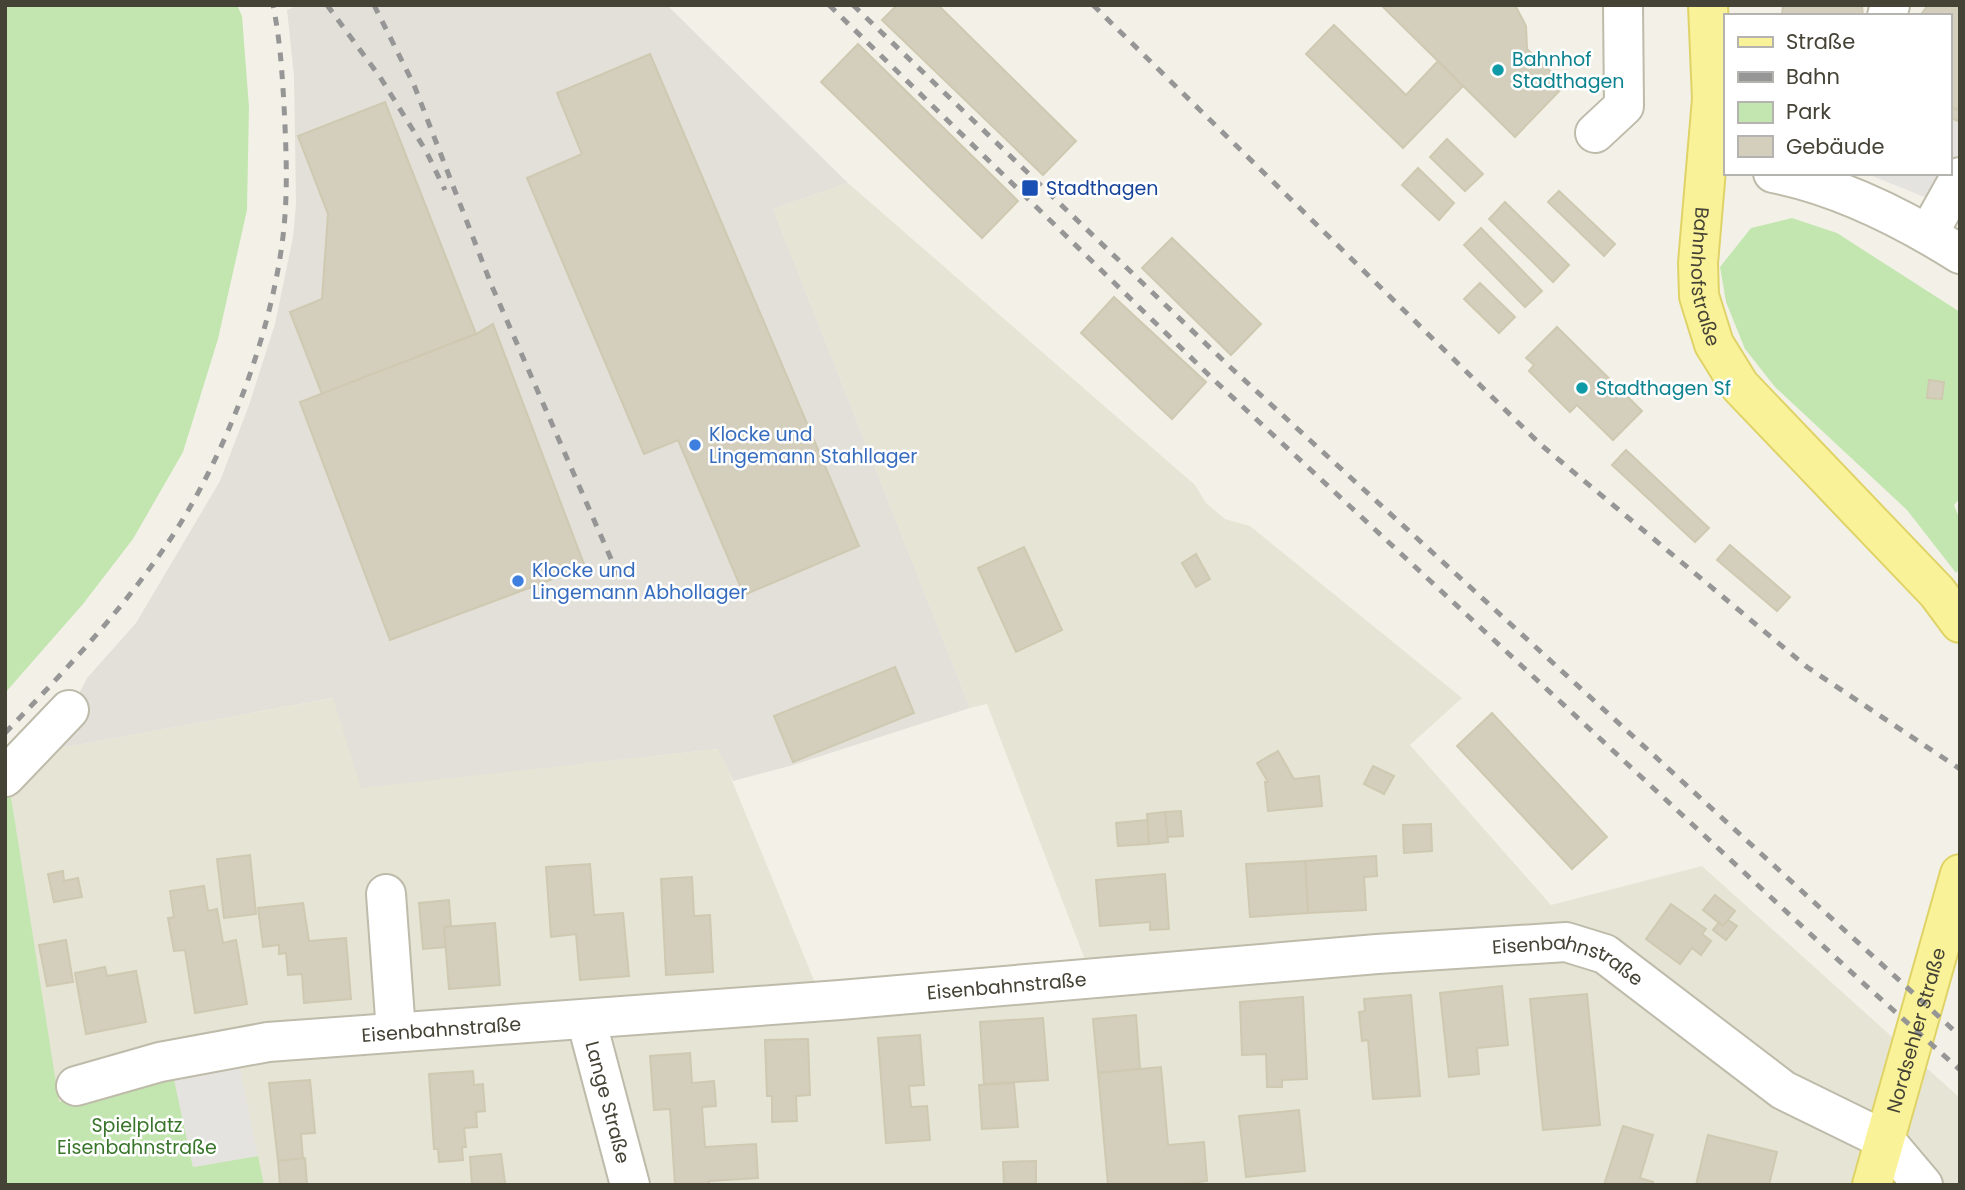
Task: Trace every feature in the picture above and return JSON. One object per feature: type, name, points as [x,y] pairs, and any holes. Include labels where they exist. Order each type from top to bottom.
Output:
[{"type":"main road","name":"Bahnhofstraße","points":[[1709,5],[1717,163],[1698,263],[1699,296],[1714,344],[1740,386],[1937,592],[1960,623]]},
{"type":"main road","name":"Nordsehler Straße","points":[[1872,1185],[1960,874]]},
{"type":"street","points":[[1595,134],[1623,106],[1623,5]]},
{"type":"street","points":[[1781,175],[1857,199],[1928,234],[1960,254]]},
{"type":"street","points":[[1928,234],[1960,177]]},
{"type":"street","points":[[5,777],[69,710]]},
{"type":"street","points":[[386,894],[396,1032]]},
{"type":"street","name":"Eisenbahnstraße","points":[[76,1086],[160,1062],[268,1042],[853,999],[1377,954],[1566,943],[1605,954],[1783,1090],[1885,1140]]},
{"type":"street","name":"Lange Straße","points":[[586,1018],[629,1185]]},
{"type":"street","points":[[1885,1140],[1923,1185]]},
{"type":"shaded area","points":[[298,5],[667,5],[848,183],[773,209],[970,708],[790,766],[733,781],[718,749],[361,788],[333,698],[50,750],[87,678],[136,623],[220,481],[249,405],[275,324],[293,237],[296,204],[294,76],[287,10]]},
{"type":"shaded area","points":[[1951,107],[1960,111],[1960,216],[1944,205],[1870,175],[1951,175]]},
{"type":"shaded area","points":[[848,183],[1195,485],[1206,503],[1225,519],[1250,526],[1462,698],[1410,745],[1551,905],[1702,866],[1960,1098],[1960,1185],[70,1185],[10,790],[50,750],[334,698],[362,787],[719,749],[830,1019],[1100,999],[987,704],[970,708],[773,209]]},
{"type":"shaded area","points":[[239,1065],[258,1156],[193,1167],[174,1079]]},
{"type":"green space","points":[[5,5],[237,5],[242,16],[249,107],[247,210],[218,339],[183,452],[133,539],[83,604],[5,693]]},
{"type":"green space","points":[[1792,218],[1837,233],[1960,312],[1960,498],[1954,505],[1960,520],[1960,568],[1956,573],[1907,510],[1775,387],[1745,349],[1726,302],[1720,267],[1751,228]]},
{"type":"green space","name":"Spielplatz Eisenbahnstraße","points":[[10,790],[59,1102],[174,1079],[193,1167],[258,1156],[264,1185],[5,1185],[5,796]]},
{"type":"building","points":[[897,5],[938,5],[1076,141],[1043,175],[882,20]]},
{"type":"building","name":"Bahnhof Stadthagen","points":[[1381,5],[1515,5],[1526,26],[1527,49],[1565,85],[1515,137]]},
{"type":"building","points":[[1783,5],[1862,5],[1863,14],[1782,14]]},
{"type":"building","points":[[1928,5],[1960,5],[1960,111],[1951,107],[1951,14],[1921,14]]},
{"type":"building","name":"Bahnhof Stadthagen","points":[[1334,25],[1406,95],[1438,61],[1463,86],[1403,148],[1306,54]]},
{"type":"building","points":[[858,44],[1018,201],[982,238],[821,82]]},
{"type":"building","points":[[650,54],[859,546],[744,595],[678,440],[644,454],[527,178],[582,154],[557,93]]},
{"type":"building","points":[[385,102],[476,334],[322,394],[290,312],[322,299],[328,214],[298,136]]},
{"type":"building","points":[[1951,107],[1960,111],[1960,122],[1951,118]]},
{"type":"building","points":[[1447,139],[1483,174],[1465,191],[1430,157]]},
{"type":"building","points":[[1418,168],[1454,203],[1439,220],[1402,185]]},
{"type":"building","points":[[1559,191],[1615,244],[1604,256],[1548,202]]},
{"type":"building","points":[[1505,202],[1569,265],[1553,282],[1489,219]]},
{"type":"building","points":[[1481,228],[1542,291],[1525,307],[1464,245]]},
{"type":"building","points":[[1172,238],[1261,324],[1231,355],[1142,268]]},
{"type":"building","points":[[1480,283],[1515,317],[1499,333],[1464,299]]},
{"type":"building","points":[[1114,297],[1206,382],[1172,419],[1081,333]]},
{"type":"building","points":[[493,324],[585,567],[390,640],[300,402],[476,334]]},
{"type":"building","name":"Stadthagen Sf","points":[[1557,327],[1642,411],[1613,440],[1577,405],[1570,412],[1529,371],[1534,365],[1526,358]]},
{"type":"building","points":[[1929,380],[1944,382],[1942,399],[1927,398]]},
{"type":"building","points":[[1626,450],[1709,528],[1695,542],[1612,465]]},
{"type":"building","points":[[1730,545],[1790,597],[1777,611],[1717,560]]},
{"type":"building","points":[[1024,547],[1062,630],[1016,652],[978,568]]},
{"type":"building","points":[[1196,554],[1210,579],[1196,587],[1182,563]]},
{"type":"building","points":[[895,667],[914,713],[793,762],[774,716]]},
{"type":"building","points":[[1492,713],[1607,837],[1572,869],[1457,746]]},
{"type":"building","points":[[1278,751],[1294,779],[1319,776],[1322,806],[1268,811],[1265,782],[1268,782],[1257,763]]},
{"type":"building","points":[[1373,766],[1394,776],[1384,794],[1364,784]]},
{"type":"building","points":[[1181,811],[1183,836],[1167,837],[1165,812]]},
{"type":"building","points":[[1165,812],[1168,842],[1149,844],[1147,814]]},
{"type":"building","points":[[1147,820],[1149,844],[1118,846],[1116,823]]},
{"type":"building","points":[[1431,824],[1432,851],[1404,853],[1403,825]]},
{"type":"building","points":[[250,855],[256,914],[224,918],[217,859]]},
{"type":"building","points":[[1376,856],[1377,876],[1364,877],[1366,910],[1308,913],[1305,861]]},
{"type":"building","points":[[1305,861],[1308,913],[1250,917],[1246,864]]},
{"type":"building","points":[[590,864],[594,915],[623,913],[629,976],[580,980],[576,934],[551,937],[546,867]]},
{"type":"building","points":[[63,871],[64,881],[78,878],[82,897],[54,902],[48,874]]},
{"type":"building","points":[[1165,874],[1169,929],[1150,930],[1150,922],[1100,926],[1096,880]]},
{"type":"building","points":[[692,877],[694,916],[710,915],[713,972],[666,975],[661,879]]},
{"type":"building","points":[[204,886],[208,911],[217,909],[223,943],[236,940],[247,1004],[195,1013],[185,950],[174,951],[168,918],[174,917],[170,891]]},
{"type":"building","points":[[1715,895],[1735,911],[1723,926],[1703,910]]},
{"type":"building","points":[[449,900],[451,926],[444,927],[446,947],[423,949],[419,903]]},
{"type":"building","points":[[303,903],[309,941],[346,938],[351,999],[304,1003],[302,974],[288,975],[286,953],[279,954],[279,945],[263,947],[258,908]]},
{"type":"building","points":[[1671,904],[1706,929],[1702,934],[1711,941],[1701,955],[1692,948],[1680,964],[1646,939]]},
{"type":"building","points":[[1728,920],[1737,926],[1726,940],[1713,930],[1719,922],[1723,926]]},
{"type":"building","points":[[495,923],[500,985],[449,989],[444,927]]},
{"type":"building","points":[[66,940],[73,982],[47,986],[39,945]]},
{"type":"building","points":[[105,967],[107,976],[136,971],[146,1022],[86,1034],[75,973]]},
{"type":"building","points":[[1502,986],[1508,1045],[1477,1048],[1479,1074],[1449,1077],[1440,993]]},
{"type":"building","points":[[1587,994],[1600,1125],[1543,1130],[1530,999]]},
{"type":"building","points":[[1411,995],[1420,1096],[1373,1099],[1368,1040],[1362,1041],[1359,1012],[1365,1011],[1364,999]]},
{"type":"building","points":[[1303,997],[1307,1079],[1282,1080],[1282,1087],[1267,1087],[1266,1054],[1242,1055],[1240,1002]]},
{"type":"building","points":[[1136,1015],[1140,1069],[1098,1073],[1093,1019]]},
{"type":"building","points":[[1043,1018],[1048,1080],[984,1084],[980,1022]]},
{"type":"building","points":[[920,1035],[924,1085],[909,1086],[911,1107],[927,1106],[930,1140],[886,1143],[878,1038]]},
{"type":"building","points":[[808,1039],[810,1095],[796,1096],[797,1121],[772,1122],[772,1096],[767,1096],[765,1040]]},
{"type":"building","points":[[690,1053],[692,1083],[714,1081],[716,1106],[702,1107],[705,1147],[756,1144],[758,1178],[709,1181],[709,1185],[675,1185],[670,1109],[654,1110],[650,1056]]},
{"type":"building","points":[[1161,1067],[1168,1145],[1204,1142],[1207,1181],[1176,1185],[1108,1185],[1098,1073]]},
{"type":"building","points":[[473,1071],[474,1085],[483,1084],[485,1111],[476,1112],[477,1127],[464,1128],[466,1147],[462,1147],[463,1160],[439,1162],[438,1149],[434,1149],[429,1074]]},
{"type":"building","points":[[310,1080],[315,1133],[301,1134],[303,1159],[278,1161],[269,1083]]},
{"type":"building","points":[[1014,1083],[1018,1127],[982,1129],[979,1085]]},
{"type":"building","points":[[1299,1110],[1305,1171],[1246,1177],[1239,1116]]},
{"type":"building","points":[[1623,1126],[1653,1135],[1640,1178],[1653,1182],[1652,1185],[1604,1185]]},
{"type":"building","points":[[1708,1135],[1777,1152],[1769,1185],[1696,1185]]},
{"type":"building","points":[[501,1154],[505,1183],[472,1185],[470,1157]]},
{"type":"building","points":[[305,1158],[307,1185],[280,1185],[278,1161]]},
{"type":"building","points":[[1036,1161],[1036,1184],[1004,1185],[1003,1162]]},
{"type":"railway","points":[[5,733],[110,618],[167,544],[208,473],[244,392],[270,308],[284,227],[284,105],[273,5]]},
{"type":"railway","points":[[327,5],[380,77],[426,151],[445,190]]},
{"type":"railway","points":[[374,5],[414,85],[491,284],[618,575]]},
{"type":"railway","points":[[829,5],[1214,380],[1960,1070]]},
{"type":"railway","points":[[853,5],[1229,366],[1960,1036]]},
{"type":"railway","points":[[1093,5],[1540,444],[1807,667],[1960,769]]},
{"type":"place","name":"Bahnhof Stadthagen","points":[[1498,70]]},
{"type":"place","name":"Stadthagen","points":[[1030,188]]},
{"type":"place","name":"Stadthagen Sf","points":[[1582,388]]},
{"type":"place","name":"Klocke und Lingemann Stahllager","points":[[695,445]]},
{"type":"place","name":"Klocke und Lingemann Abhollager","points":[[518,581]]}]
